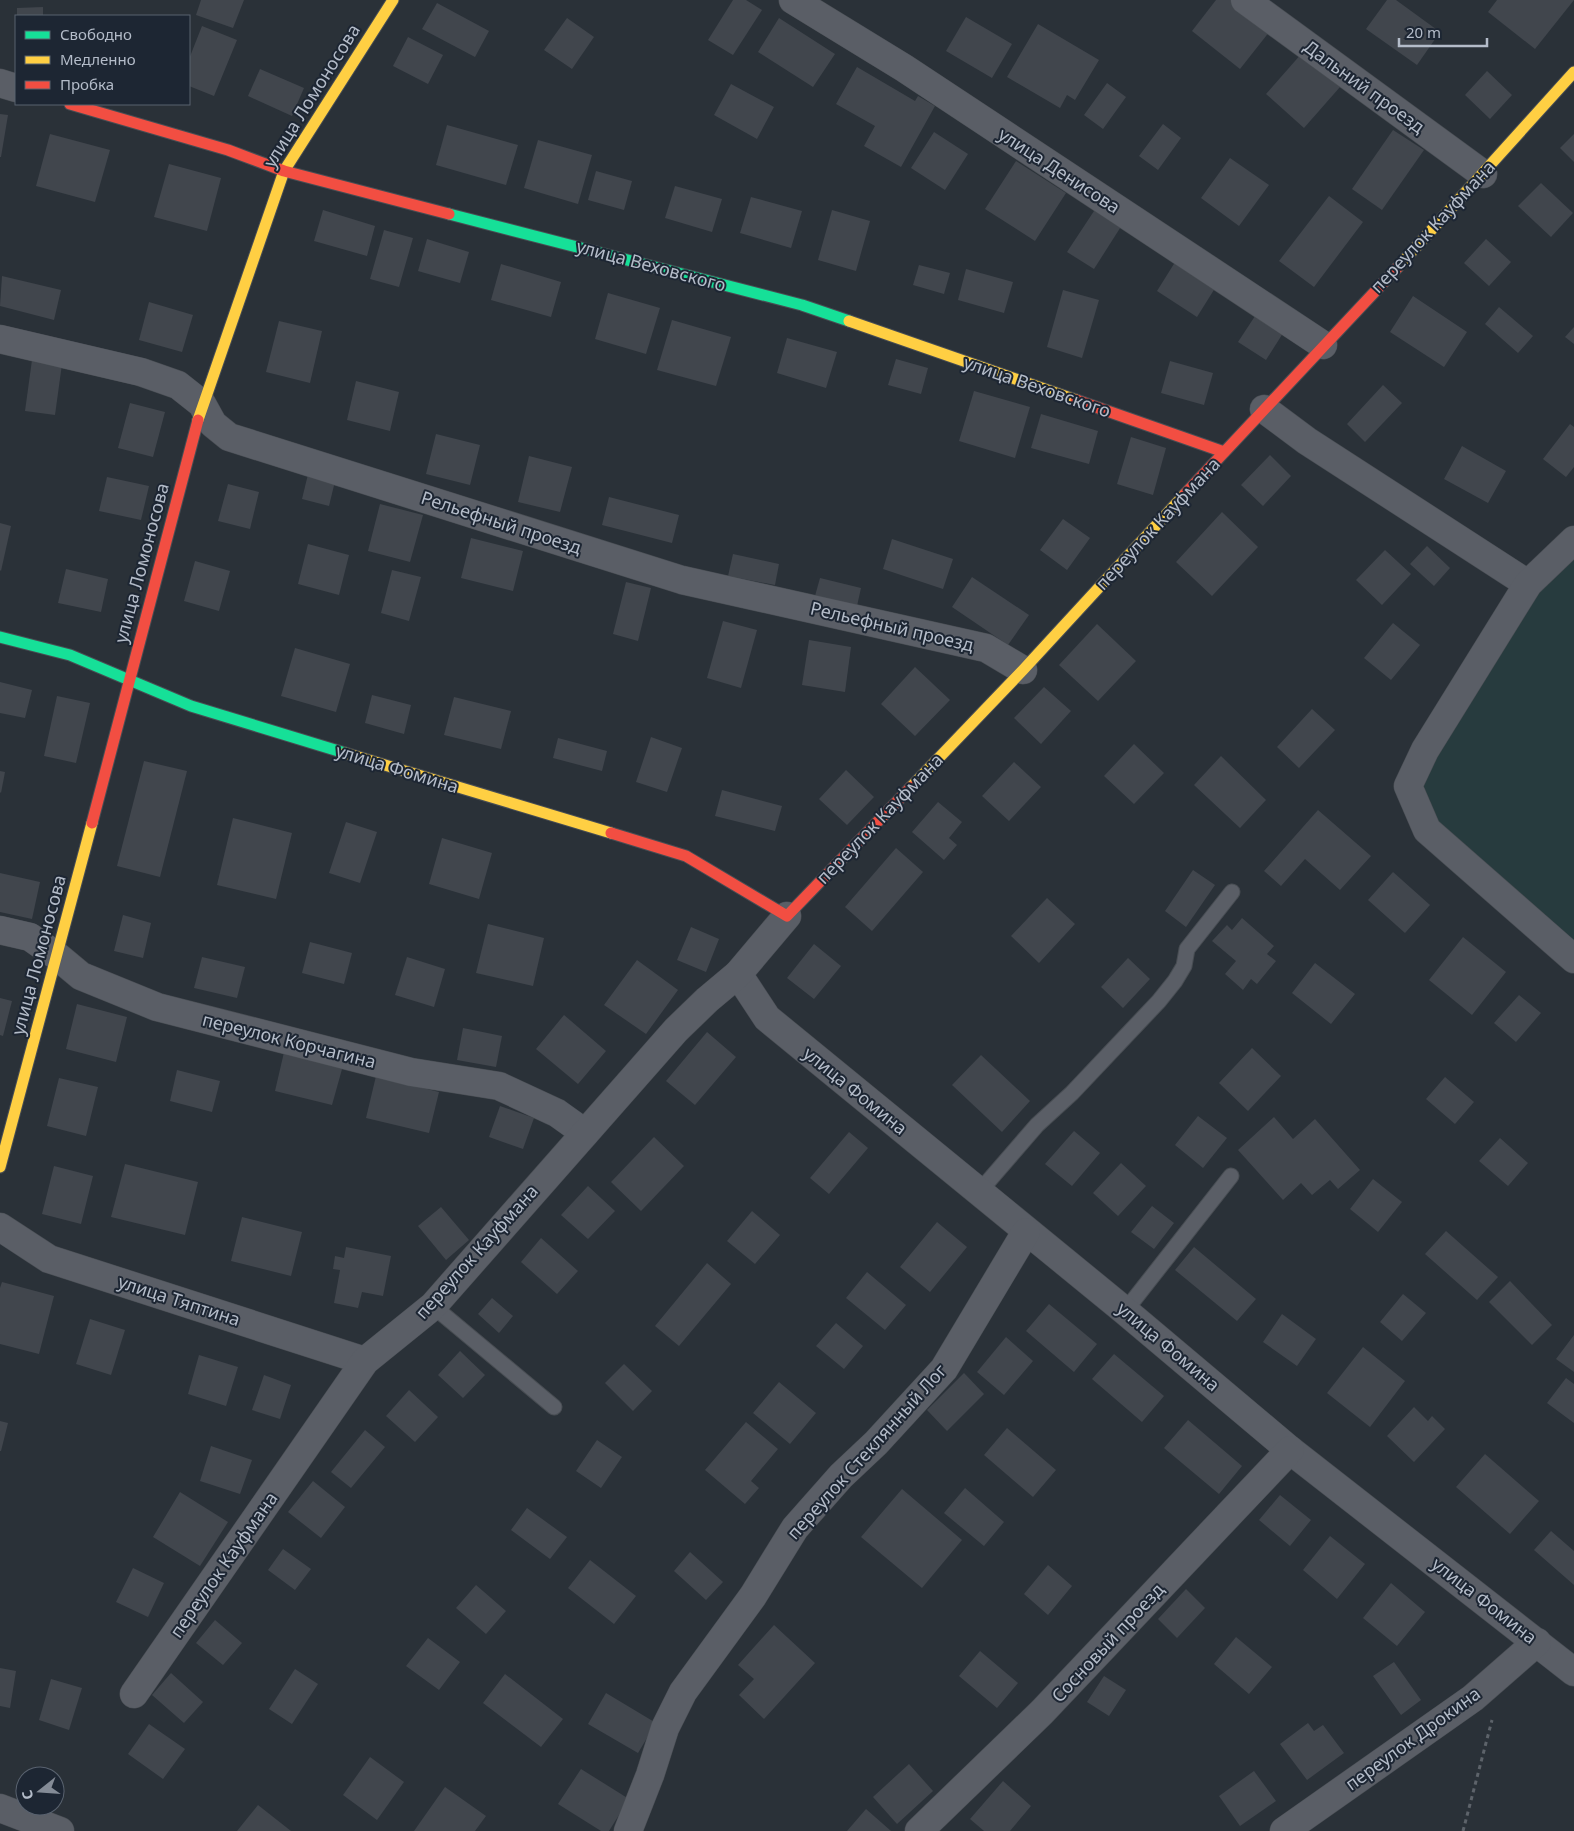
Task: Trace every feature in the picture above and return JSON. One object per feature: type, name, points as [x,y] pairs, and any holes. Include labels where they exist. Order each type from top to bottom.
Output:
[{"type":"street","name":"улица Ломоносова","points":[[0,1166],[202,404],[284,171],[393,0]]},
{"type":"street","name":"улица Денисова","points":[[793,0],[904,68],[1323,345]]},
{"type":"street","name":"Дальний проезд","points":[[1245,0],[1482,174]]},
{"type":"street","name":"переулок Кауфмана","points":[[134,1694],[365,1361],[433,1306],[676,1030],[738,974],[787,916],[1022,670],[1323,345],[1427,236],[1574,72]]},
{"type":"street","points":[[0,83],[15,88]]},
{"type":"street","name":"улица Веховского","points":[[73,105],[228,150],[284,171],[802,305],[1224,452]]},
{"type":"street","name":"Рельефный проезд","points":[[0,339],[141,372],[178,385],[202,404],[213,424],[229,437],[682,580],[986,648],[1022,670]]},
{"type":"street","points":[[1264,409],[1306,441],[1528,584]]},
{"type":"street","points":[[1574,540],[1528,584],[1425,750],[1408,786],[1428,830],[1574,959]]},
{"type":"street","name":"улица Фомина","points":[[0,637],[70,655],[191,706],[686,856],[787,916]]},
{"type":"street","name":"переулок Корчагина","points":[[0,930],[30,937],[81,976],[157,1007],[411,1072],[499,1086],[557,1112],[585,1133]]},
{"type":"street","name":"улица Фомина","points":[[738,974],[766,1018],[1125,1311],[1290,1450],[1574,1672]]},
{"type":"street","name":"улица Тяптина","points":[[0,1228],[49,1259],[365,1361]]},
{"type":"street","name":"переулок Стеклянный Лог","points":[[628,1831],[650,1775],[665,1728],[683,1692],[753,1596],[795,1528],[944,1369],[1026,1232]]},
{"type":"street","name":"Сосновый проезд","points":[[919,1831],[1042,1712],[1290,1450]]},
{"type":"street","name":"переулок Дрокина","points":[[1284,1831],[1473,1698],[1537,1642]]},
{"type":"street","points":[[0,1808],[60,1831]]},
{"type":"lane","points":[[979,1192],[1037,1125],[1072,1093],[1159,1001],[1184,966],[1187,949],[1232,892]]},
{"type":"lane","points":[[1125,1311],[1230,1176]]},
{"type":"lane","points":[[433,1306],[554,1406]]},
{"type":"path","points":[[1463,1831],[1492,1717]]},
{"type":"green space","points":[[1574,546],[1574,956],[1415,837],[1425,722]]},
{"type":"building","points":[[201,0],[244,0],[233,28],[196,15]]},
{"type":"building","points":[[733,0],[746,0],[762,10],[733,55],[708,40]]},
{"type":"building","points":[[1216,0],[1231,0],[1270,31],[1240,69],[1192,31]]},
{"type":"building","points":[[1387,0],[1396,0],[1440,32],[1417,65],[1366,29]]},
{"type":"building","points":[[1497,0],[1574,0],[1535,49],[1488,12]]},
{"type":"building","points":[[437,3],[489,31],[475,57],[422,29]]},
{"type":"building","points":[[43,7],[43,15],[17,15],[17,8]]},
{"type":"building","points":[[966,17],[1012,44],[992,78],[946,51]]},
{"type":"building","points":[[567,18],[594,37],[572,69],[544,50]]},
{"type":"building","points":[[779,18],[835,54],[813,87],[758,52]]},
{"type":"building","points":[[1038,24],[1099,60],[1075,100],[1067,95],[1060,108],[1007,77]]},
{"type":"building","points":[[202,26],[237,40],[214,96],[190,86],[190,56]]},
{"type":"building","points":[[408,37],[443,55],[428,84],[393,66]]},
{"type":"building","points":[[1302,53],[1340,87],[1304,128],[1266,94]]},
{"type":"building","points":[[857,67],[915,101],[918,96],[935,106],[901,167],[864,146],[875,126],[836,104]]},
{"type":"building","points":[[260,69],[304,88],[292,116],[248,96]]},
{"type":"building","points":[[1487,71],[1512,95],[1490,119],[1465,95]]},
{"type":"building","points":[[1107,83],[1126,97],[1103,129],[1084,115]]},
{"type":"building","points":[[731,84],[774,107],[757,139],[714,115]]},
{"type":"building","points":[[0,114],[8,115],[1,157],[0,157]]},
{"type":"building","points":[[1163,124],[1181,138],[1158,170],[1139,156]]},
{"type":"building","points":[[447,125],[518,145],[506,185],[436,165]]},
{"type":"building","points":[[1393,130],[1424,150],[1382,210],[1352,189]]},
{"type":"building","points":[[934,132],[968,154],[945,190],[911,168]]},
{"type":"building","points":[[50,134],[110,150],[95,202],[36,186]]},
{"type":"building","points":[[1574,134],[1574,162],[1560,148]]},
{"type":"building","points":[[538,140],[592,155],[578,204],[524,188]]},
{"type":"building","points":[[1230,158],[1269,185],[1239,226],[1201,198]]},
{"type":"building","points":[[1016,161],[1066,193],[1035,241],[985,209]]},
{"type":"building","points":[[169,164],[221,178],[207,231],[154,217]]},
{"type":"building","points":[[596,171],[632,181],[624,210],[588,200]]},
{"type":"building","points":[[1541,183],[1573,213],[1551,237],[1518,206]]},
{"type":"building","points":[[675,186],[722,199],[712,232],[665,218]]},
{"type":"building","points":[[1329,196],[1363,222],[1314,287],[1279,261]]},
{"type":"building","points":[[751,197],[802,211],[791,248],[740,233]]},
{"type":"building","points":[[1096,208],[1122,225],[1094,269],[1067,252]]},
{"type":"building","points":[[323,210],[375,226],[367,256],[314,241]]},
{"type":"building","points":[[832,210],[870,221],[856,271],[818,260]]},
{"type":"building","points":[[384,230],[413,238],[399,287],[370,279]]},
{"type":"building","points":[[427,239],[469,252],[460,283],[418,271]]},
{"type":"building","points":[[1486,239],[1511,262],[1489,286],[1464,263]]},
{"type":"building","points":[[1177,259],[1217,285],[1197,317],[1157,291]]},
{"type":"building","points":[[501,264],[561,282],[551,317],[491,300]]},
{"type":"building","points":[[919,265],[950,273],[944,294],[913,285]]},
{"type":"building","points":[[966,269],[1013,282],[1004,313],[958,300]]},
{"type":"building","points":[[2,276],[61,290],[54,320],[0,306]]},
{"type":"building","points":[[1063,290],[1099,300],[1082,358],[1047,347]]},
{"type":"building","points":[[608,293],[660,308],[646,354],[595,339]]},
{"type":"building","points":[[1413,296],[1467,332],[1444,367],[1390,332]]},
{"type":"building","points":[[149,302],[193,315],[182,352],[139,340]]},
{"type":"building","points":[[1499,307],[1533,336],[1518,353],[1485,324]]},
{"type":"building","points":[[1257,313],[1285,330],[1266,360],[1238,342]]},
{"type":"building","points":[[672,320],[731,337],[716,386],[657,370]]},
{"type":"building","points":[[279,321],[322,331],[310,383],[266,372]]},
{"type":"building","points":[[1574,327],[1574,344],[1565,337]]},
{"type":"building","points":[[787,338],[837,352],[826,388],[777,373]]},
{"type":"building","points":[[896,359],[928,368],[921,394],[888,385]]},
{"type":"building","points":[[32,360],[62,364],[55,415],[25,411]]},
{"type":"building","points":[[1170,361],[1213,373],[1204,405],[1161,393]]},
{"type":"building","points":[[356,381],[399,392],[390,431],[347,420]]},
{"type":"building","points":[[1383,385],[1402,403],[1365,442],[1347,424]]},
{"type":"building","points":[[974,391],[1030,407],[1015,458],[959,441]]},
{"type":"building","points":[[130,403],[165,412],[153,457],[118,448]]},
{"type":"building","points":[[1041,414],[1098,431],[1089,464],[1031,448]]},
{"type":"building","points":[[1570,424],[1574,427],[1574,467],[1566,477],[1543,459]]},
{"type":"building","points":[[436,434],[480,445],[470,485],[426,474]]},
{"type":"building","points":[[1131,437],[1166,448],[1153,495],[1117,484]]},
{"type":"building","points":[[1462,446],[1506,471],[1488,503],[1444,479]]},
{"type":"building","points":[[1270,455],[1291,476],[1263,506],[1241,485]]},
{"type":"building","points":[[529,456],[572,467],[560,512],[518,502]]},
{"type":"building","points":[[310,466],[337,473],[329,506],[302,499]]},
{"type":"building","points":[[107,477],[149,486],[141,520],[99,511]]},
{"type":"building","points":[[228,484],[259,492],[250,529],[218,521]]},
{"type":"building","points":[[609,497],[679,515],[672,543],[602,525]]},
{"type":"building","points":[[380,504],[423,515],[410,562],[368,551]]},
{"type":"building","points":[[1222,512],[1258,547],[1212,596],[1176,562]]},
{"type":"building","points":[[1063,519],[1090,538],[1067,570],[1040,550]]},
{"type":"building","points":[[0,523],[11,526],[1,571],[0,570]]},
{"type":"building","points":[[471,538],[523,551],[513,591],[461,578]]},
{"type":"building","points":[[892,539],[953,559],[943,589],[883,569]]},
{"type":"building","points":[[308,544],[349,555],[339,595],[298,584]]},
{"type":"building","points":[[1427,546],[1450,568],[1434,586],[1410,564]]},
{"type":"building","points":[[1385,550],[1411,574],[1382,605],[1356,580]]},
{"type":"building","points":[[733,554],[779,564],[775,585],[728,576]]},
{"type":"building","points":[[195,561],[230,571],[219,611],[184,601]]},
{"type":"building","points":[[66,569],[108,579],[101,612],[58,603]]},
{"type":"building","points":[[392,570],[421,577],[409,621],[381,613]]},
{"type":"building","points":[[972,577],[1029,615],[1008,645],[952,607]]},
{"type":"building","points":[[820,578],[861,588],[857,606],[815,596]]},
{"type":"building","points":[[626,582],[651,588],[638,641],[613,634]]},
{"type":"building","points":[[723,621],[757,630],[741,688],[707,678]]},
{"type":"building","points":[[1393,623],[1420,645],[1391,680],[1364,658]]},
{"type":"building","points":[[1097,624],[1136,661],[1098,701],[1059,665]]},
{"type":"building","points":[[809,640],[851,647],[845,692],[802,685]]},
{"type":"building","points":[[295,648],[350,664],[336,712],[281,696]]},
{"type":"building","points":[[915,667],[950,700],[915,736],[881,704]]},
{"type":"building","points":[[0,682],[32,690],[25,718],[0,713]]},
{"type":"building","points":[[1044,687],[1071,711],[1041,744],[1014,718]]},
{"type":"building","points":[[372,695],[411,705],[404,734],[365,723]]},
{"type":"building","points":[[57,696],[90,703],[76,763],[44,756]]},
{"type":"building","points":[[454,697],[511,711],[501,749],[444,735]]},
{"type":"building","points":[[1312,709],[1335,730],[1299,768],[1277,747]]},
{"type":"building","points":[[651,737],[682,748],[667,792],[636,782]]},
{"type":"building","points":[[558,738],[607,751],[602,771],[553,758]]},
{"type":"building","points":[[1134,744],[1164,773],[1134,804],[1104,776]]},
{"type":"building","points":[[1221,756],[1266,800],[1240,828],[1194,785]]},
{"type":"building","points":[[144,761],[187,771],[160,877],[117,866]]},
{"type":"building","points":[[1014,762],[1041,787],[1009,821],[982,796]]},
{"type":"building","points":[[846,770],[874,797],[847,825],[819,799]]},
{"type":"building","points":[[0,771],[5,772],[1,793],[0,792]]},
{"type":"building","points":[[722,790],[782,806],[775,831],[715,816]]},
{"type":"building","points":[[938,802],[962,822],[949,838],[957,845],[944,860],[912,832]]},
{"type":"building","points":[[1318,810],[1371,856],[1340,890],[1305,859],[1281,886],[1264,871]]},
{"type":"building","points":[[233,818],[292,833],[276,899],[217,885]]},
{"type":"building","points":[[346,822],[377,832],[360,883],[329,873]]},
{"type":"building","points":[[442,838],[492,853],[479,899],[429,884]]},
{"type":"building","points":[[896,848],[923,872],[872,931],[845,907]]},
{"type":"building","points":[[1193,870],[1215,885],[1186,927],[1165,911]]},
{"type":"building","points":[[1393,872],[1430,905],[1405,933],[1368,900]]},
{"type":"building","points":[[0,873],[40,882],[32,919],[0,912]]},
{"type":"building","points":[[1047,898],[1075,924],[1039,963],[1011,936]]},
{"type":"building","points":[[123,915],[151,923],[143,958],[114,951]]},
{"type":"building","points":[[1242,918],[1274,946],[1267,954],[1276,961],[1257,984],[1251,979],[1243,990],[1225,974],[1236,961],[1212,941],[1227,925],[1232,930]]},
{"type":"building","points":[[488,924],[544,938],[533,986],[476,973]]},
{"type":"building","points":[[691,927],[719,939],[706,972],[677,960]]},
{"type":"building","points":[[1463,937],[1506,972],[1472,1015],[1429,980]]},
{"type":"building","points":[[310,942],[352,953],[344,984],[302,973]]},
{"type":"building","points":[[814,944],[841,966],[814,999],[787,978]]},
{"type":"building","points":[[202,957],[245,967],[237,998],[194,988]]},
{"type":"building","points":[[407,957],[445,969],[434,1007],[395,995]]},
{"type":"building","points":[[1128,958],[1150,979],[1123,1008],[1101,987]]},
{"type":"building","points":[[637,960],[678,990],[646,1034],[604,1005]]},
{"type":"building","points":[[1315,963],[1355,994],[1331,1024],[1292,993]]},
{"type":"building","points":[[1519,995],[1541,1013],[1516,1042],[1494,1023]]},
{"type":"building","points":[[0,998],[12,1001],[3,1036],[0,1035]]},
{"type":"building","points":[[77,1004],[127,1017],[116,1062],[66,1049]]},
{"type":"building","points":[[564,1015],[606,1051],[578,1084],[536,1049]]},
{"type":"building","points":[[463,1028],[502,1036],[496,1067],[457,1060]]},
{"type":"building","points":[[707,1032],[736,1057],[695,1105],[666,1081]]},
{"type":"building","points":[[285,1048],[344,1062],[332,1105],[275,1091]]},
{"type":"building","points":[[1252,1048],[1281,1076],[1248,1111],[1219,1083]]},
{"type":"building","points":[[981,1055],[1030,1101],[1002,1132],[952,1085]]},
{"type":"building","points":[[177,1070],[220,1081],[212,1112],[170,1101]]},
{"type":"building","points":[[376,1076],[439,1092],[429,1133],[366,1118]]},
{"type":"building","points":[[1445,1077],[1474,1102],[1455,1124],[1426,1099]]},
{"type":"building","points":[[59,1078],[98,1087],[86,1136],[47,1126]]},
{"type":"building","points":[[500,1106],[534,1118],[523,1149],[489,1137]]},
{"type":"building","points":[[1198,1116],[1227,1138],[1203,1168],[1175,1145]]},
{"type":"building","points":[[1274,1117],[1293,1139],[1315,1119],[1360,1170],[1338,1189],[1330,1180],[1312,1195],[1301,1183],[1283,1200],[1238,1150]]},
{"type":"building","points":[[1074,1131],[1100,1153],[1072,1186],[1045,1164]]},
{"type":"building","points":[[849,1132],[868,1148],[829,1194],[810,1178]]},
{"type":"building","points":[[654,1137],[684,1166],[641,1211],[611,1182]]},
{"type":"building","points":[[1500,1138],[1528,1163],[1508,1186],[1479,1161]]},
{"type":"building","points":[[1121,1163],[1146,1186],[1118,1216],[1093,1193]]},
{"type":"building","points":[[125,1164],[198,1182],[185,1235],[111,1217]]},
{"type":"building","points":[[54,1166],[93,1176],[81,1224],[42,1214]]},
{"type":"building","points":[[1373,1179],[1402,1202],[1378,1232],[1350,1209]]},
{"type":"building","points":[[588,1186],[615,1211],[588,1239],[561,1215]]},
{"type":"building","points":[[1152,1206],[1174,1223],[1154,1249],[1131,1232]]},
{"type":"building","points":[[441,1207],[469,1240],[446,1260],[418,1226]]},
{"type":"building","points":[[752,1211],[780,1235],[755,1264],[727,1241]]},
{"type":"building","points":[[242,1217],[302,1232],[291,1276],[231,1261]]},
{"type":"building","points":[[937,1222],[967,1247],[930,1292],[900,1267]]},
{"type":"building","points":[[1446,1231],[1498,1277],[1477,1300],[1425,1254]]},
{"type":"building","points":[[541,1238],[578,1271],[557,1294],[521,1262]]},
{"type":"building","points":[[346,1247],[391,1256],[383,1296],[362,1292],[358,1308],[334,1303],[340,1270],[333,1269],[335,1256],[344,1258]]},
{"type":"building","points":[[1194,1247],[1256,1299],[1237,1321],[1175,1270]]},
{"type":"building","points":[[707,1263],[731,1284],[679,1346],[655,1326]]},
{"type":"building","points":[[867,1272],[906,1305],[885,1330],[846,1298]]},
{"type":"building","points":[[1510,1281],[1552,1325],[1532,1345],[1489,1302]]},
{"type":"building","points":[[2,1282],[54,1296],[39,1354],[0,1344],[0,1288]]},
{"type":"building","points":[[1403,1294],[1426,1313],[1402,1341],[1380,1322]]},
{"type":"building","points":[[492,1298],[513,1316],[499,1333],[478,1314]]},
{"type":"building","points":[[1049,1304],[1097,1344],[1074,1372],[1026,1331]]},
{"type":"building","points":[[1282,1314],[1316,1339],[1297,1366],[1263,1342]]},
{"type":"building","points":[[90,1319],[125,1330],[111,1375],[76,1364]]},
{"type":"building","points":[[836,1323],[863,1346],[844,1369],[816,1346]]},
{"type":"building","points":[[1574,1335],[1574,1372],[1556,1359]]},
{"type":"building","points":[[1006,1337],[1033,1361],[1004,1395],[977,1372]]},
{"type":"building","points":[[1363,1347],[1405,1381],[1370,1427],[1327,1393]]},
{"type":"building","points":[[460,1351],[485,1375],[463,1398],[438,1375]]},
{"type":"building","points":[[1114,1354],[1164,1396],[1142,1422],[1092,1379]]},
{"type":"building","points":[[199,1355],[238,1367],[226,1406],[188,1394]]},
{"type":"building","points":[[624,1364],[652,1391],[633,1411],[605,1383]]},
{"type":"building","points":[[964,1373],[984,1394],[947,1431],[927,1410]]},
{"type":"building","points":[[264,1375],[291,1385],[280,1419],[252,1410]]},
{"type":"building","points":[[1566,1378],[1574,1384],[1574,1423],[1547,1403]]},
{"type":"building","points":[[779,1382],[816,1413],[790,1444],[753,1413]]},
{"type":"building","points":[[409,1390],[438,1417],[415,1442],[386,1416]]},
{"type":"building","points":[[1414,1407],[1428,1421],[1432,1416],[1445,1429],[1414,1462],[1387,1436]]},
{"type":"building","points":[[1188,1420],[1242,1466],[1219,1494],[1164,1448]]},
{"type":"building","points":[[0,1421],[8,1423],[1,1451],[0,1451]]},
{"type":"building","points":[[746,1422],[778,1449],[751,1481],[759,1488],[745,1504],[705,1470]]},
{"type":"building","points":[[1007,1428],[1056,1470],[1033,1497],[984,1455]]},
{"type":"building","points":[[365,1430],[385,1447],[351,1488],[331,1472]]},
{"type":"building","points":[[597,1440],[622,1457],[601,1488],[576,1471]]},
{"type":"building","points":[[211,1446],[252,1460],[240,1494],[200,1481]]},
{"type":"building","points":[[1485,1454],[1539,1501],[1510,1534],[1456,1487]]},
{"type":"building","points":[[313,1481],[345,1507],[321,1538],[288,1512]]},
{"type":"building","points":[[965,1488],[1004,1522],[984,1546],[944,1513]]},
{"type":"building","points":[[902,1489],[962,1540],[922,1588],[861,1537]]},
{"type":"building","points":[[180,1492],[228,1522],[200,1566],[153,1537]]},
{"type":"building","points":[[1280,1495],[1311,1520],[1290,1546],[1259,1520]]},
{"type":"building","points":[[527,1508],[567,1537],[550,1559],[511,1530]]},
{"type":"building","points":[[1551,1531],[1574,1551],[1574,1585],[1534,1550]]},
{"type":"building","points":[[1330,1536],[1365,1564],[1337,1599],[1303,1570]]},
{"type":"building","points":[[283,1549],[311,1569],[295,1590],[268,1570]]},
{"type":"building","points":[[690,1552],[723,1582],[706,1600],[674,1571]]},
{"type":"building","points":[[590,1560],[636,1596],[614,1624],[568,1588]]},
{"type":"building","points":[[1048,1565],[1072,1586],[1048,1615],[1024,1594]]},
{"type":"building","points":[[133,1568],[164,1583],[148,1617],[116,1602]]},
{"type":"building","points":[[1391,1583],[1425,1612],[1397,1646],[1363,1618]]},
{"type":"building","points":[[476,1585],[506,1611],[486,1634],[456,1608]]},
{"type":"building","points":[[1186,1589],[1205,1608],[1177,1638],[1158,1619]]},
{"type":"building","points":[[215,1620],[242,1643],[223,1665],[196,1643]]},
{"type":"building","points":[[774,1625],[815,1663],[764,1719],[739,1695],[754,1679],[738,1665]]},
{"type":"building","points":[[1236,1637],[1272,1667],[1249,1694],[1214,1664]]},
{"type":"building","points":[[428,1638],[460,1662],[439,1690],[406,1666]]},
{"type":"building","points":[[980,1651],[1018,1683],[997,1708],[959,1676]]},
{"type":"building","points":[[1394,1662],[1421,1700],[1401,1715],[1373,1676]]},
{"type":"building","points":[[0,1668],[16,1671],[10,1708],[0,1706]]},
{"type":"building","points":[[295,1669],[318,1684],[292,1724],[269,1709]]},
{"type":"building","points":[[171,1673],[203,1702],[184,1723],[152,1695]]},
{"type":"building","points":[[505,1674],[563,1719],[541,1747],[483,1703]]},
{"type":"building","points":[[1104,1676],[1126,1690],[1109,1716],[1087,1702]]},
{"type":"building","points":[[51,1679],[82,1688],[69,1730],[39,1720]]},
{"type":"building","points":[[606,1693],[656,1723],[638,1753],[588,1724]]},
{"type":"building","points":[[1308,1723],[1314,1731],[1323,1725],[1344,1753],[1307,1780],[1280,1744]]},
{"type":"building","points":[[149,1724],[185,1749],[163,1779],[128,1754]]},
{"type":"building","points":[[370,1757],[404,1782],[377,1820],[343,1795]]},
{"type":"building","points":[[909,1764],[933,1791],[897,1824],[873,1797]]},
{"type":"building","points":[[581,1769],[629,1799],[609,1831],[601,1831],[558,1804]]},
{"type":"building","points":[[1254,1771],[1276,1801],[1240,1826],[1219,1796]]},
{"type":"building","points":[[1003,1781],[1031,1806],[1010,1831],[984,1831],[970,1819]]},
{"type":"building","points":[[445,1787],[486,1816],[475,1831],[414,1831]]},
{"type":"building","points":[[258,1805],[291,1831],[237,1831]]},
{"type":"building","points":[[866,1809],[891,1831],[847,1831]]},
{"type":"traffic: fast","points":[[449,214],[802,305],[849,321]]},
{"type":"traffic: fast","points":[[0,637],[70,655],[191,706],[345,753]]},
{"type":"traffic: slow","points":[[198,420],[284,171],[393,0]]},
{"type":"traffic: slow","points":[[1398,267],[1574,72]]},
{"type":"traffic: slow","points":[[849,321],[1076,400]]},
{"type":"traffic: slow","points":[[911,787],[1023,670],[1185,494]]},
{"type":"traffic: slow","points":[[345,753],[611,833]]},
{"type":"traffic: slow","points":[[0,1167],[92,823]]},
{"type":"traffic: jam","points":[[73,105],[228,150],[284,171],[449,214]]},
{"type":"traffic: jam","points":[[1185,494],[1398,267]]},
{"type":"traffic: jam","points":[[1076,400],[1224,452]]},
{"type":"traffic: jam","points":[[92,823],[198,420]]},
{"type":"traffic: jam","points":[[611,833],[686,856],[787,916],[911,787]]}]
